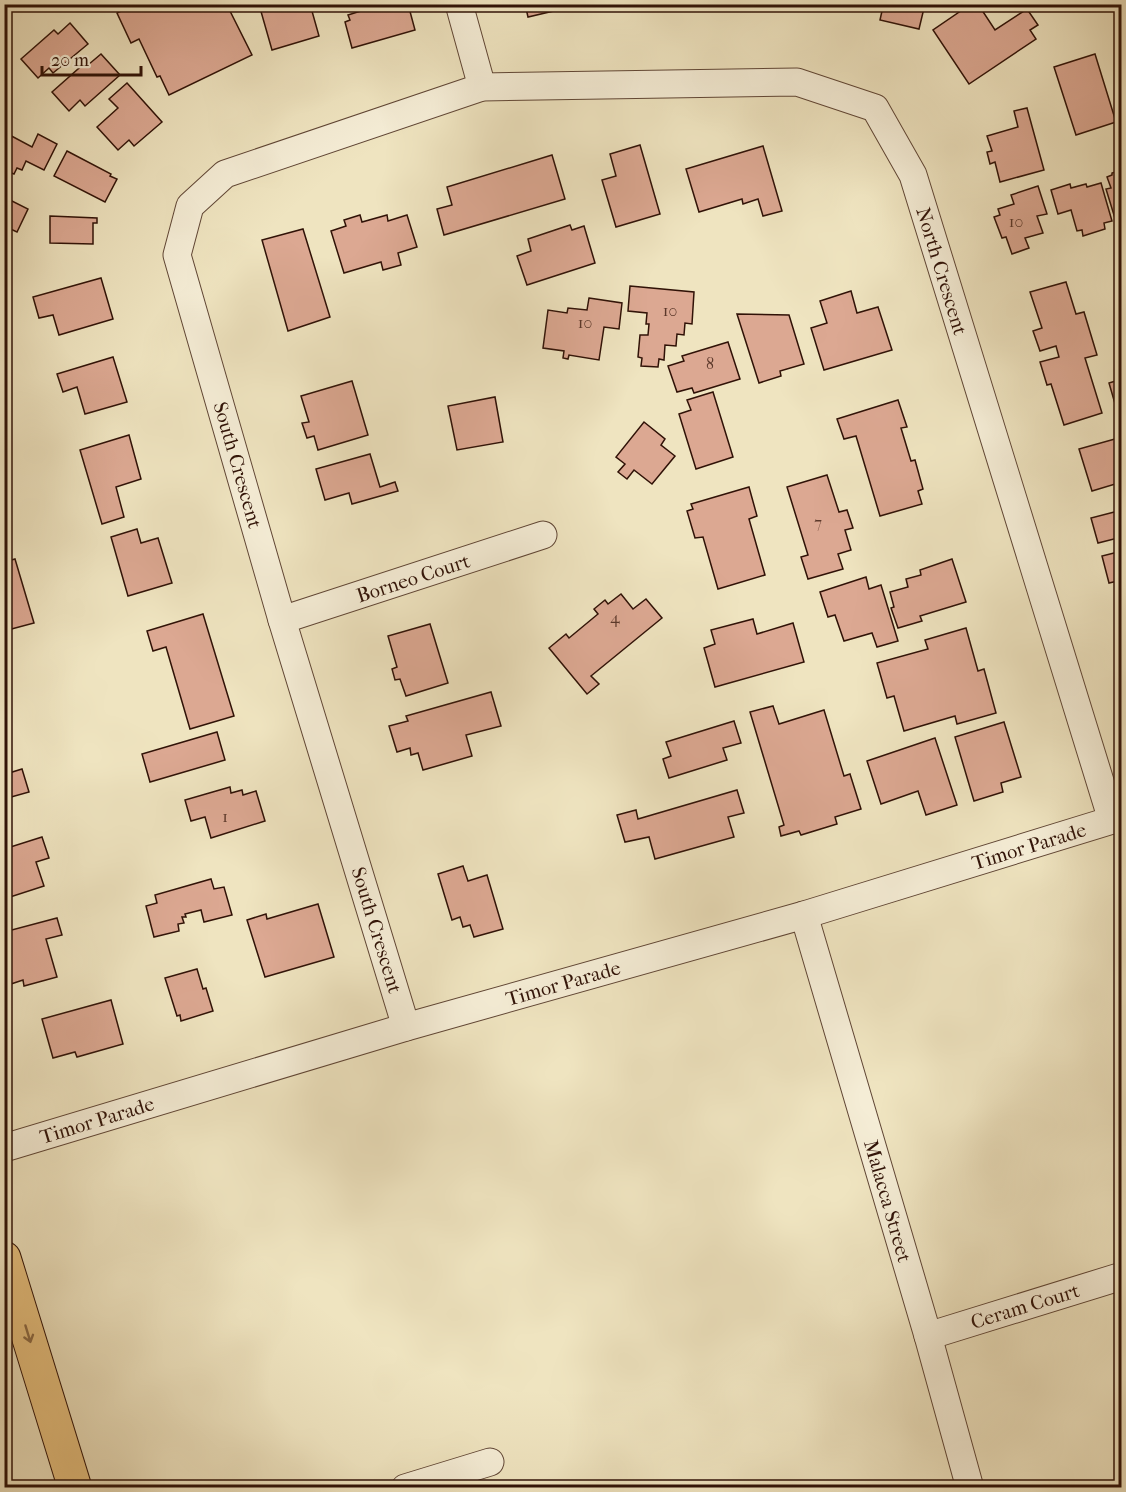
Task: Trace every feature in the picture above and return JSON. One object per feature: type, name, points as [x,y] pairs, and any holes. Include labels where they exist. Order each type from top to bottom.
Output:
[{"type":"main road","points":[[4,1258],[75,1488]]},
{"type":"street","points":[[459,4],[482,87]]},
{"type":"street","name":"North Crescent","points":[[482,87],[797,82],[875,108],[912,175],[1117,819]]},
{"type":"street","name":"South Crescent","points":[[406,1027],[282,620],[177,255],[190,206],[225,174],[482,87]]},
{"type":"street","name":"Borneo Court","points":[[282,620],[543,535]]},
{"type":"street","name":"Timor Parade","points":[[4,1148],[406,1027],[804,915],[1117,819]]},
{"type":"street","name":"Malacca Street","points":[[804,915],[928,1336],[970,1488]]},
{"type":"street","name":"Ceram Court","points":[[928,1336],[1122,1276]]},
{"type":"street","points":[[405,1488],[490,1462]]},
{"type":"building","points":[[135,4],[233,4],[228,7],[252,55],[169,95],[160,76],[157,77],[139,39],[131,43],[117,13]]},
{"type":"building","points":[[272,4],[310,4],[319,36],[272,50],[260,8]]},
{"type":"building","points":[[383,4],[408,4],[415,30],[352,48],[345,22],[350,20],[348,15]]},
{"type":"building","points":[[525,4],[574,4],[575,6],[528,17]]},
{"type":"building","points":[[607,4],[631,4],[631,8],[607,11]]},
{"type":"building","points":[[871,4],[925,4],[919,29],[880,20],[882,11],[870,8]]},
{"type":"building","points":[[971,4],[978,4],[995,30],[1027,9],[1038,25],[1030,30],[1036,39],[969,84],[933,30]]},
{"type":"building","points":[[70,23],[88,44],[53,73],[49,68],[38,78],[21,59],[54,30],[58,34]]},
{"type":"building","points":[[101,54],[120,75],[85,106],[80,100],[69,111],[52,92],[86,62],[88,65]]},
{"type":"building","points":[[1095,54],[1116,122],[1076,135],[1054,67]]},
{"type":"building","points":[[127,83],[162,122],[134,146],[129,140],[118,150],[97,127],[118,108],[109,99]]},
{"type":"building","points":[[1027,108],[1044,170],[1000,182],[995,162],[990,164],[987,152],[992,151],[987,136],[1018,127],[1014,111]]},
{"type":"building","points":[[4,132],[32,147],[38,134],[57,144],[44,170],[26,161],[22,170],[17,168],[14,174],[4,170]]},
{"type":"building","points":[[640,145],[660,214],[616,227],[602,180],[616,176],[610,154]]},
{"type":"building","points":[[763,146],[782,211],[763,216],[758,199],[743,204],[742,199],[699,212],[686,169]]},
{"type":"building","points":[[67,151],[117,179],[105,202],[54,176]]},
{"type":"building","points":[[552,155],[565,199],[444,235],[437,209],[452,205],[447,187]]},
{"type":"building","points":[[1122,170],[1122,224],[1117,225],[1106,189],[1111,188],[1107,177]]},
{"type":"building","points":[[1101,183],[1112,221],[1104,223],[1105,229],[1083,236],[1082,230],[1077,231],[1071,210],[1058,214],[1051,190],[1070,184],[1071,188]]},
{"type":"building","points":[[1038,186],[1047,214],[1037,216],[1043,233],[1025,238],[1029,248],[1012,254],[1006,237],[1002,238],[994,217],[1000,215],[998,209],[1014,204],[1011,195]]},
{"type":"building","points":[[4,197],[28,209],[17,232],[4,226]]},
{"type":"building","points":[[360,215],[362,222],[387,215],[388,221],[407,215],[417,247],[398,253],[401,265],[383,270],[381,262],[344,273],[331,231],[346,226],[344,220]]},
{"type":"building","points":[[50,216],[97,218],[97,223],[93,223],[93,244],[50,243]]},
{"type":"building","points":[[570,225],[572,230],[584,226],[595,263],[527,285],[517,256],[531,251],[528,239]]},
{"type":"building","points":[[303,229],[330,317],[288,331],[262,240]]},
{"type":"building","points":[[101,278],[113,319],[59,335],[53,315],[39,318],[33,297]]},
{"type":"building","points":[[1066,282],[1076,314],[1084,312],[1097,355],[1085,358],[1102,413],[1064,425],[1051,384],[1047,385],[1040,362],[1059,357],[1056,346],[1040,351],[1033,331],[1042,328],[1030,292]]},
{"type":"building","points":[[630,286],[694,292],[692,324],[685,323],[684,335],[677,334],[676,346],[665,345],[664,360],[659,359],[658,367],[641,366],[642,358],[638,357],[640,335],[648,335],[649,324],[646,324],[647,313],[628,311]]},
{"type":"building","points":[[851,291],[857,313],[878,307],[892,350],[824,370],[811,328],[827,323],[820,301]]},
{"type":"building","points":[[589,298],[622,303],[619,329],[604,327],[599,360],[569,355],[568,359],[563,358],[564,351],[543,348],[548,310],[567,313],[568,308],[587,310]]},
{"type":"building","points":[[737,314],[789,315],[804,364],[780,371],[781,376],[759,383]]},
{"type":"building","points":[[728,342],[740,379],[694,393],[692,388],[677,392],[668,366],[684,361],[682,356]]},
{"type":"building","points":[[113,357],[127,402],[85,414],[77,387],[63,392],[57,374]]},
{"type":"building","points":[[1122,379],[1122,413],[1118,414],[1109,383]]},
{"type":"building","points":[[352,381],[368,435],[318,450],[314,436],[307,438],[302,423],[309,422],[301,396]]},
{"type":"building","points":[[713,392],[733,457],[696,469],[679,414],[691,410],[687,400]]},
{"type":"building","points":[[495,397],[503,442],[457,450],[448,406]]},
{"type":"building","points":[[898,400],[907,427],[901,428],[911,461],[915,460],[923,489],[918,491],[922,504],[880,516],[856,436],[844,439],[837,419]]},
{"type":"building","points":[[644,422],[665,439],[661,445],[675,456],[652,484],[634,470],[627,479],[618,472],[625,464],[616,457]]},
{"type":"building","points":[[129,435],[141,479],[116,487],[124,517],[102,524],[80,450]]},
{"type":"building","points":[[1122,437],[1122,482],[1092,491],[1079,449]]},
{"type":"building","points":[[370,454],[380,487],[395,482],[398,491],[352,504],[349,493],[325,500],[316,469]]},
{"type":"building","points":[[827,475],[839,512],[847,510],[853,528],[845,530],[851,550],[838,554],[843,569],[808,579],[801,557],[808,555],[787,487]]},
{"type":"building","points":[[749,487],[757,516],[749,519],[765,575],[718,589],[703,537],[695,538],[687,511],[693,509],[691,504]]},
{"type":"building","points":[[1122,510],[1122,537],[1098,543],[1091,518]]},
{"type":"building","points":[[137,529],[141,543],[158,538],[172,583],[128,596],[111,537]]},
{"type":"building","points":[[1122,551],[1122,580],[1109,583],[1102,556]]},
{"type":"building","points":[[15,559],[34,623],[4,631],[4,562]]},
{"type":"building","points":[[952,559],[966,602],[920,616],[922,621],[898,628],[891,608],[894,607],[890,592],[908,587],[906,579],[921,575],[920,570]]},
{"type":"building","points":[[866,577],[869,589],[881,585],[898,641],[877,647],[872,633],[844,641],[835,615],[828,617],[820,592]]},
{"type":"building","points":[[621,594],[633,609],[646,599],[662,618],[591,676],[599,684],[587,694],[549,648],[566,634],[569,638],[598,614],[594,609],[605,600],[608,604]]},
{"type":"building","points":[[203,614],[234,716],[190,729],[166,647],[153,651],[147,631]]},
{"type":"building","points":[[753,619],[757,634],[793,623],[804,662],[715,687],[704,648],[715,644],[711,630]]},
{"type":"building","points":[[430,624],[448,683],[406,696],[400,679],[395,680],[392,669],[397,667],[388,636]]},
{"type":"building","points":[[966,628],[978,671],[984,669],[996,713],[957,724],[955,716],[904,731],[894,696],[887,698],[877,663],[928,649],[925,640]]},
{"type":"building","points":[[491,692],[501,726],[466,735],[472,756],[423,770],[418,753],[411,755],[410,748],[397,752],[389,726],[408,721],[406,716]]},
{"type":"building","points":[[773,706],[779,724],[824,710],[844,776],[850,774],[861,809],[835,817],[837,824],[801,835],[799,831],[781,836],[779,827],[784,825],[750,712]]},
{"type":"building","points":[[734,721],[741,743],[723,748],[727,760],[669,778],[663,759],[671,756],[666,742]]},
{"type":"building","points":[[1004,722],[1021,777],[1001,783],[1003,792],[974,801],[955,737]]},
{"type":"building","points":[[217,732],[225,760],[150,782],[142,754]]},
{"type":"building","points":[[935,738],[957,805],[926,815],[918,791],[881,804],[867,761]]},
{"type":"building","points":[[4,759],[9,773],[22,769],[29,792],[4,799]]},
{"type":"building","points":[[230,787],[231,793],[242,790],[243,795],[256,791],[265,821],[211,838],[205,817],[191,821],[185,800]]},
{"type":"building","points":[[737,790],[744,813],[728,817],[734,837],[655,859],[649,837],[625,842],[617,815],[636,810],[638,819]]},
{"type":"building","points":[[42,837],[49,858],[36,862],[44,886],[4,899],[4,849]]},
{"type":"building","points":[[463,866],[468,881],[487,875],[503,929],[474,937],[470,925],[463,927],[460,917],[452,920],[438,874]]},
{"type":"building","points":[[211,879],[214,889],[224,887],[232,915],[204,922],[201,910],[185,914],[186,917],[182,917],[184,923],[178,924],[179,931],[154,937],[146,906],[157,903],[155,895]]},
{"type":"building","points":[[318,904],[334,957],[265,977],[247,920],[266,914],[267,919]]},
{"type":"building","points":[[57,918],[62,935],[46,939],[57,977],[24,986],[23,980],[8,985],[4,972],[4,932]]},
{"type":"building","points":[[197,969],[213,1011],[181,1021],[180,1015],[177,1016],[165,978]]},
{"type":"building","points":[[111,1000],[123,1044],[77,1057],[75,1052],[53,1058],[42,1019]]}]
